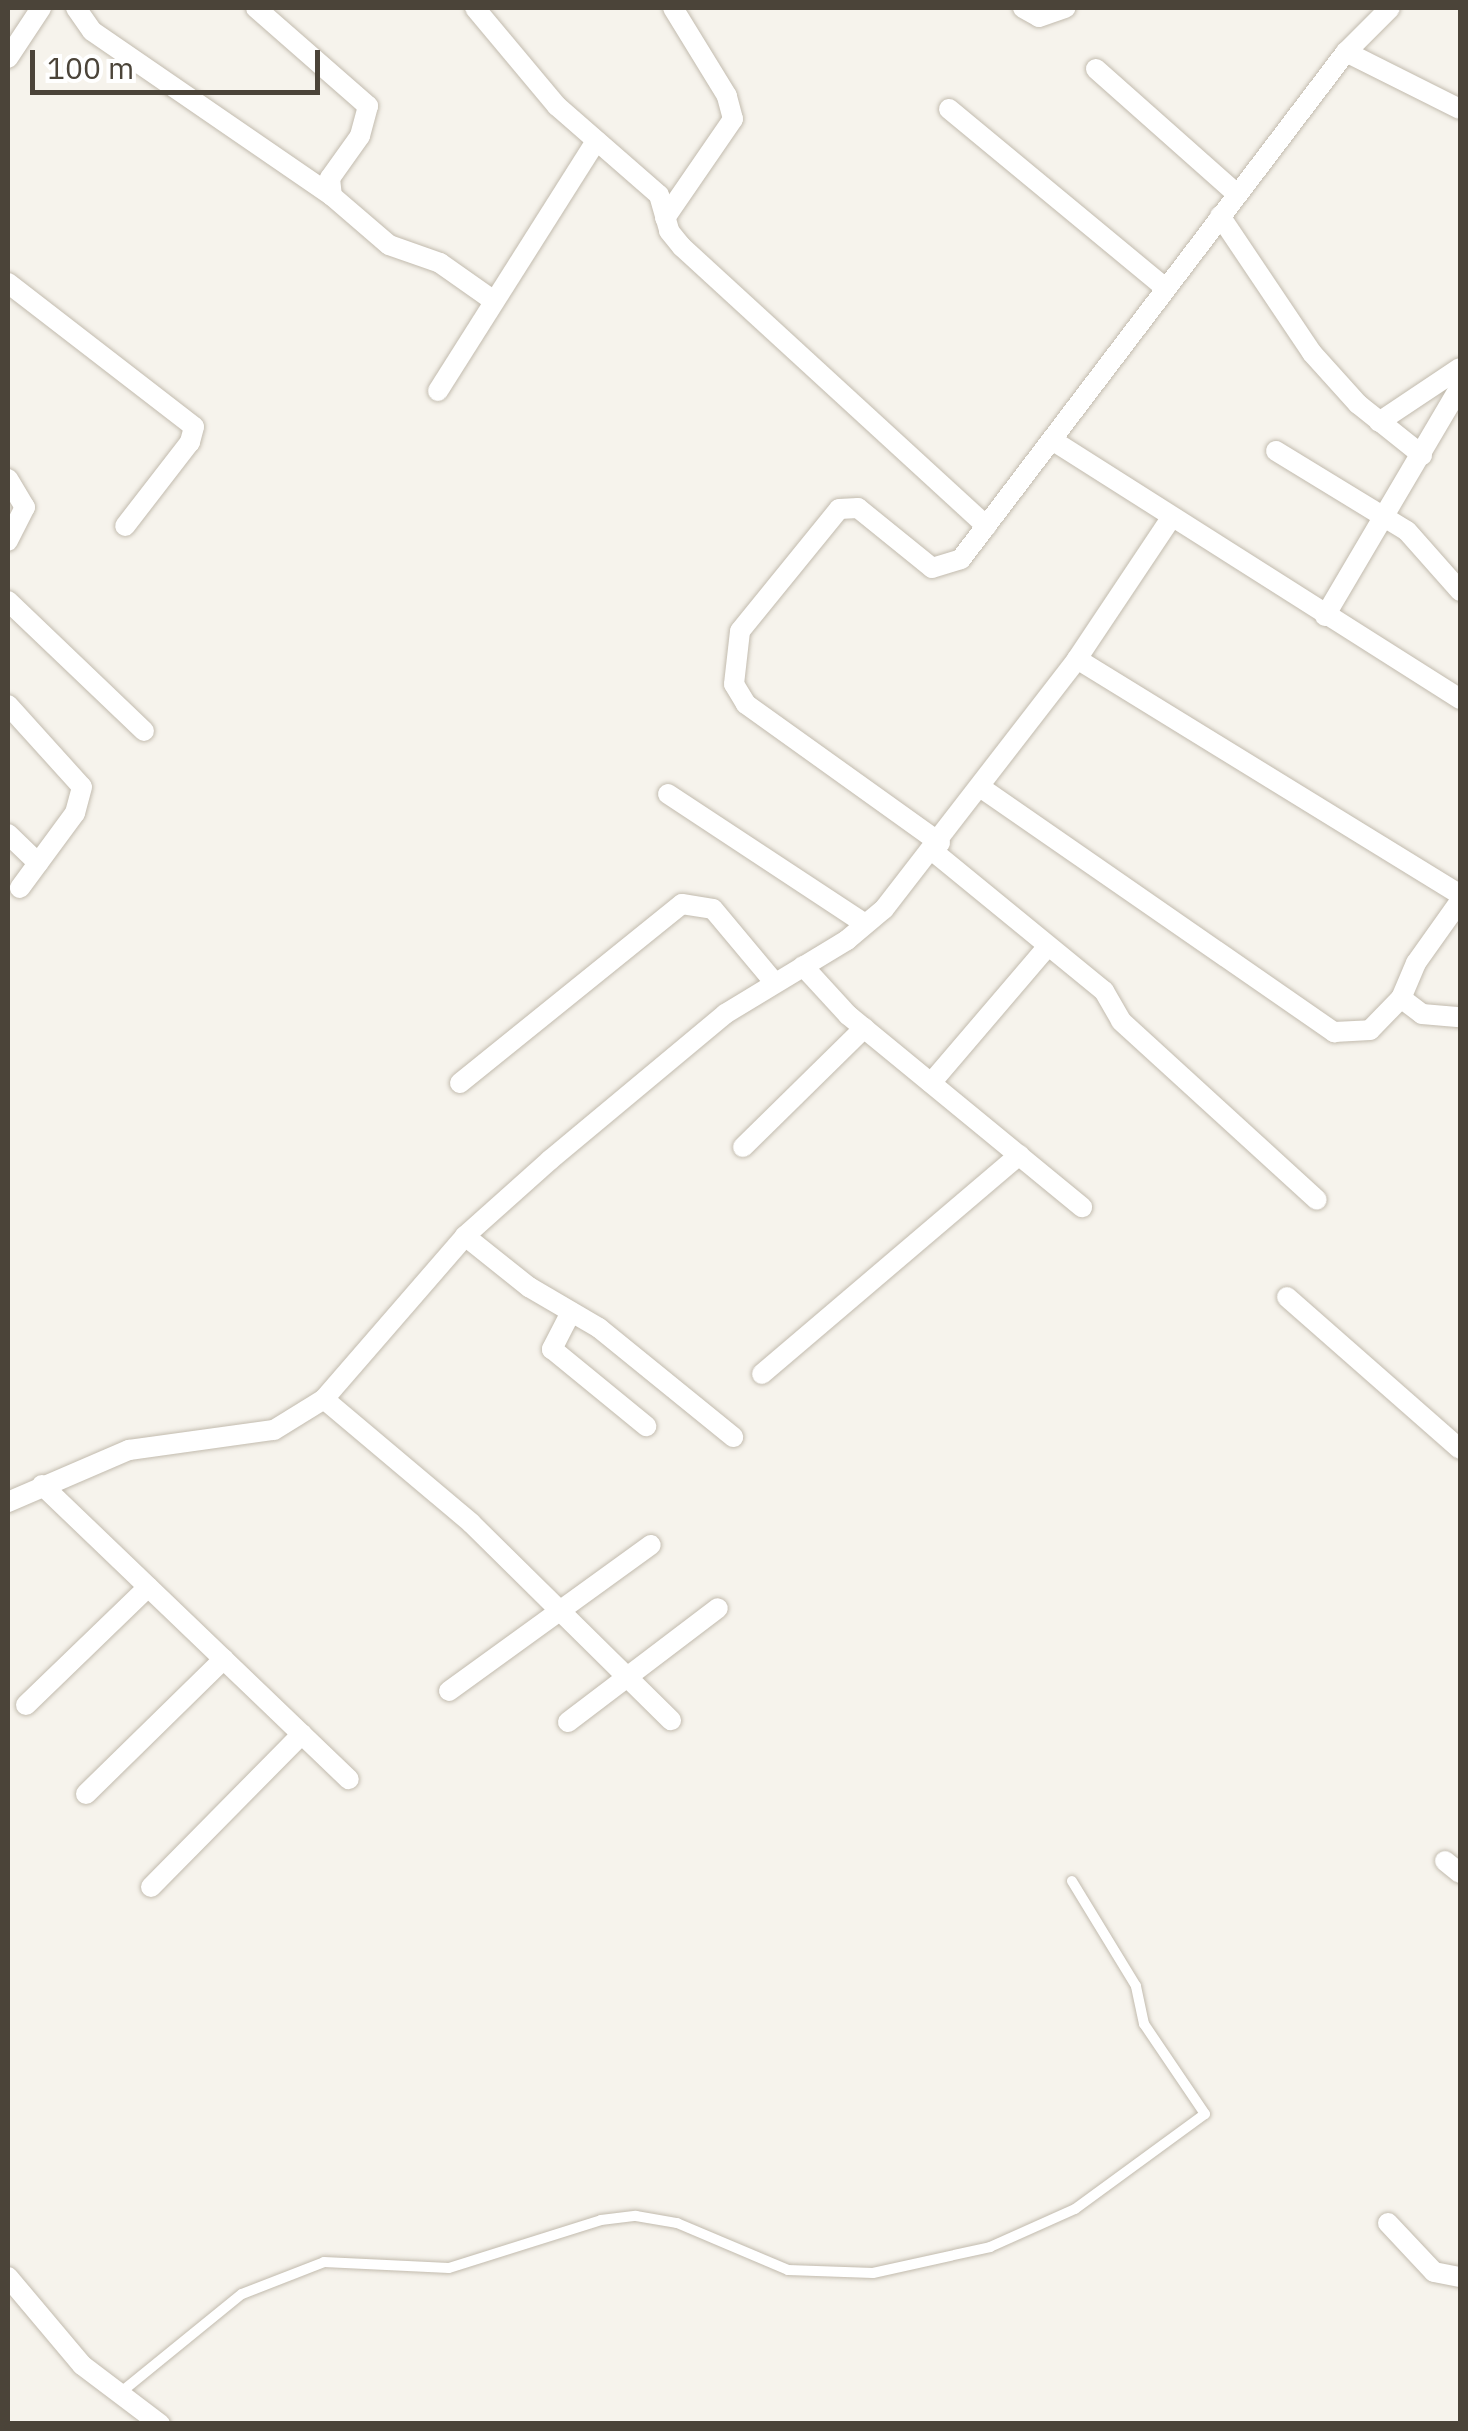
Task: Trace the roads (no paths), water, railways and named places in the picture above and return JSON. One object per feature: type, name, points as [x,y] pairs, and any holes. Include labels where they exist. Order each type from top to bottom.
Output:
[{"type":"street","points":[[8,58],[41,8]]},
{"type":"street","points":[[76,8],[92,31],[332,196],[388,245],[440,263],[494,302]]},
{"type":"street","points":[[256,8],[368,106],[360,136],[330,178],[332,196]]},
{"type":"street","points":[[474,8],[557,106],[659,195],[665,218],[682,246],[986,526]]},
{"type":"street","points":[[665,218],[733,119],[727,96],[673,8]]},
{"type":"street","points":[[1022,8],[1039,17],[1065,8]]},
{"type":"street","points":[[1317,1200],[1121,1021],[1104,991],[937,847],[746,704],[734,684],[733,652],[740,631],[839,509],[858,508],[918,560],[943,569],[986,526],[1346,52],[1390,8]]},
{"type":"street","points":[[1346,52],[1460,109]]},
{"type":"street","points":[[1096,68],[1237,194]]},
{"type":"street","points":[[949,109],[1165,288]]},
{"type":"street","points":[[438,391],[596,141]]},
{"type":"street","points":[[1220,216],[1312,353],[1379,422],[1422,455]]},
{"type":"street","points":[[8,283],[194,427],[190,442],[125,526]]},
{"type":"street","points":[[1379,422],[1460,368]]},
{"type":"street","points":[[1325,616],[1460,388]]},
{"type":"street","points":[[1052,440],[1460,698]]},
{"type":"street","points":[[1276,451],[1420,541],[1460,591]]},
{"type":"street","points":[[8,479],[25,507],[8,541]]},
{"type":"street","points":[[9,1496],[130,1450],[274,1430],[324,1400],[464,1236],[633,1088],[774,982],[865,924],[937,847],[1077,659],[1171,518]]},
{"type":"street","points":[[8,601],[144,732]]},
{"type":"street","points":[[980,787],[1334,1032],[1370,1030],[1401,998],[1416,963],[1460,898],[1077,659]]},
{"type":"street","points":[[8,705],[82,787],[74,813],[20,888]]},
{"type":"street","points":[[668,794],[865,924]]},
{"type":"street","points":[[8,834],[38,863]]},
{"type":"street","points":[[460,1083],[682,904],[713,909],[774,982]]},
{"type":"street","points":[[931,1083],[1048,946]]},
{"type":"street","points":[[803,966],[864,1028],[1082,1207]]},
{"type":"street","points":[[1401,998],[1422,1014],[1460,1017]]},
{"type":"street","points":[[743,1147],[864,1028]]},
{"type":"street","points":[[762,1374],[1019,1155]]},
{"type":"street","points":[[464,1236],[571,1312],[733,1437]]},
{"type":"street","points":[[1286,1297],[1460,1450]]},
{"type":"street","points":[[571,1312],[552,1349],[646,1426]]},
{"type":"street","points":[[324,1400],[471,1523],[671,1720]]},
{"type":"street","points":[[42,1486],[349,1779]]},
{"type":"street","points":[[450,1691],[650,1544]]},
{"type":"street","points":[[26,1705],[148,1587]]},
{"type":"street","points":[[568,1722],[718,1608]]},
{"type":"street","points":[[86,1794],[224,1659]]},
{"type":"street","points":[[152,1887],[302,1734]]},
{"type":"street","points":[[1388,2223],[1434,2272],[1460,2277]]},
{"type":"street","points":[[8,2276],[54,2337],[160,2424]]},
{"type":"lane","points":[[119,2394],[242,2294],[324,2262],[449,2268],[601,2220],[636,2216],[677,2222],[788,2270],[873,2272],[990,2246],[1076,2209],[1205,2114],[1144,2024],[1136,1986],[1072,1881]]}]
